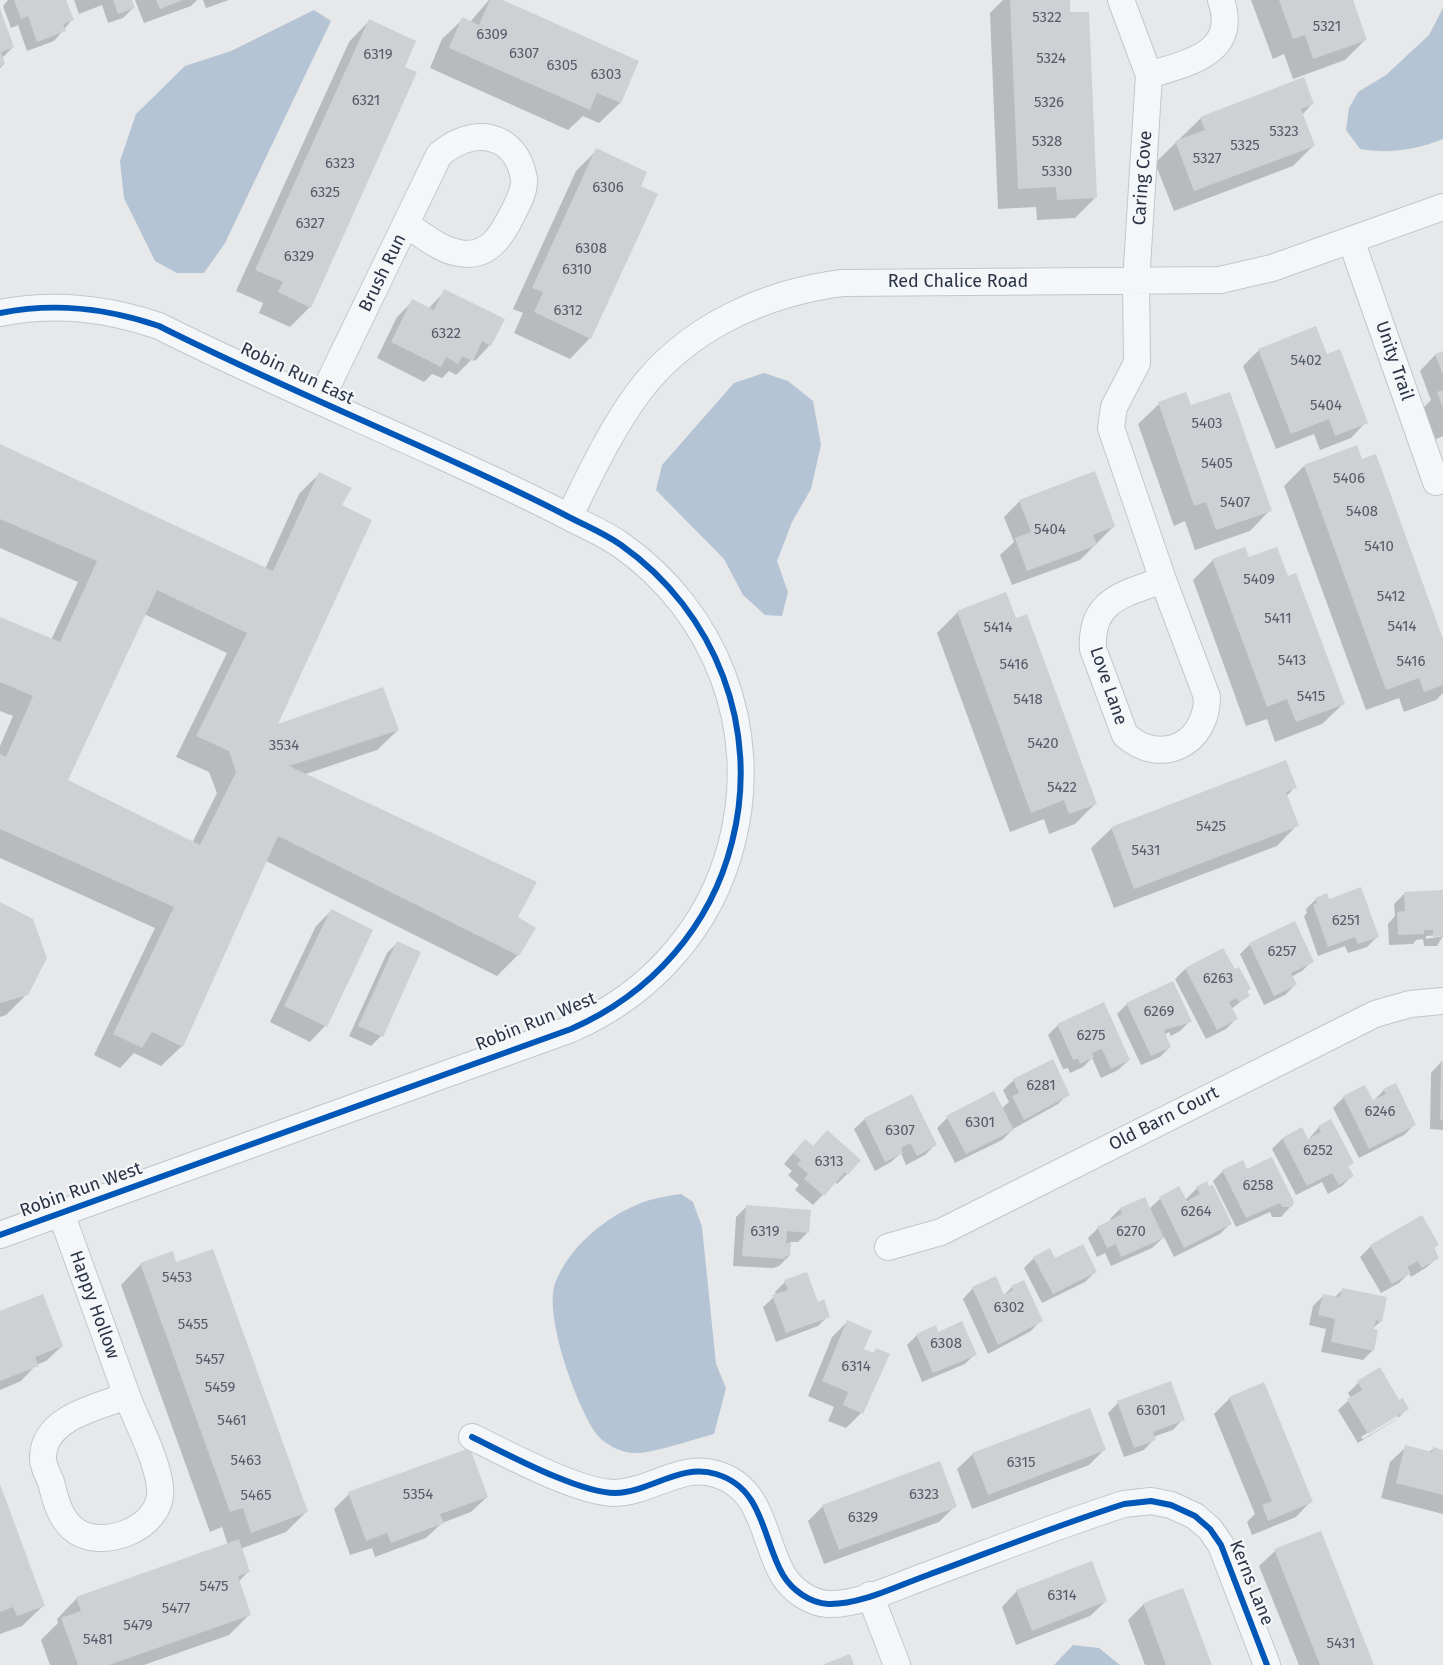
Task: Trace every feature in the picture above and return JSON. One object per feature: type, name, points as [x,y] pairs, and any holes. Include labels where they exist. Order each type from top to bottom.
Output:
[{"type":"street","name":"Caring Cove","points":[[1121,0],[1149,75],[1136,282]]},
{"type":"street","points":[[1149,75],[1193,61],[1211,51],[1224,27],[1221,0]]},
{"type":"street","name":"Brush Run","points":[[320,401],[407,225],[439,154],[454,141],[484,136],[503,143],[511,150],[522,168],[521,196],[500,238],[482,250],[459,253],[448,250],[407,225]]},
{"type":"street","name":"Red Chalice Road","points":[[569,517],[612,433],[645,384],[688,343],[750,307],[808,288],[842,283],[1136,282],[1237,278],[1272,268],[1443,207]]},
{"type":"street","name":"Unity Trail","points":[[1351,240],[1441,487]]},
{"type":"street","name":"Love Lane","points":[[1136,282],[1137,363],[1114,407],[1111,428],[1163,580],[1207,697],[1207,710],[1198,731],[1190,740],[1180,746],[1157,750],[1134,742],[1125,735],[1093,649],[1092,636],[1098,616],[1110,602],[1163,580]]},
{"type":"street","name":"Robin Run East","points":[[0,313],[68,307],[125,316],[159,326],[569,517]]},
{"type":"street","name":"Robin Run West","points":[[0,1235],[582,1024],[641,987],[667,963],[689,936],[713,896],[736,830],[742,772],[734,703],[718,659],[701,628],[674,591],[649,566],[621,544],[569,517]]},
{"type":"street","name":"Old Barn Court","points":[[888,1247],[941,1232],[1375,1014],[1410,1004],[1443,1001]]},
{"type":"street","name":"Happy Hollow","points":[[61,1213],[158,1476],[158,1500],[147,1520],[138,1527],[106,1538],[87,1537],[71,1527],[60,1512],[43,1457],[45,1446],[49,1436],[61,1424],[127,1396]]},
{"type":"street","name":"Kerns Lane","points":[[472,1437],[571,1483],[600,1492],[617,1493],[638,1489],[690,1472],[710,1473],[724,1477],[742,1487],[755,1503],[783,1575],[800,1594],[829,1604],[843,1603],[870,1595],[1117,1506],[1137,1501],[1171,1505],[1195,1516],[1221,1545],[1267,1665]]},
{"type":"street","points":[[870,1595],[897,1665]]},
{"type":"water","points":[[1443,8],[1443,139],[1402,150],[1360,149],[1346,130],[1349,108],[1358,92],[1386,75],[1429,35]]},
{"type":"water","points":[[314,10],[331,21],[225,243],[204,273],[177,273],[155,261],[124,198],[120,161],[136,114],[185,66],[231,51]]},
{"type":"water","points":[[764,373],[788,381],[813,401],[821,445],[811,489],[792,522],[777,561],[788,592],[782,616],[765,615],[743,595],[724,559],[656,490],[662,465],[734,383]]},
{"type":"water","points":[[681,1194],[693,1202],[702,1227],[716,1364],[726,1388],[714,1434],[651,1451],[629,1453],[602,1440],[587,1419],[563,1358],[557,1335],[553,1295],[556,1281],[570,1256],[603,1224],[641,1203]]},
{"type":"water","points":[[1073,1645],[1099,1648],[1120,1665],[1054,1665]]},
{"type":"building","points":[[14,0],[66,0],[74,20],[63,24],[66,31],[37,42],[28,16],[21,19]]},
{"type":"building","points":[[113,0],[132,0],[135,8],[118,14]]},
{"type":"building","points":[[156,0],[183,0],[160,9]]},
{"type":"building","points":[[490,0],[503,0],[639,61],[621,103],[597,93],[590,110],[449,48],[462,17],[479,25]]},
{"type":"building","points":[[1010,0],[1070,0],[1070,12],[1089,12],[1097,198],[1057,200],[1056,187],[1018,189]]},
{"type":"building","points":[[1279,0],[1353,0],[1367,40],[1313,59],[1305,35],[1293,39]]},
{"type":"building","points":[[0,9],[14,47],[1,52],[5,64],[0,66]]},
{"type":"building","points":[[369,19],[416,41],[405,67],[417,72],[311,308],[278,292],[283,282],[255,270]]},
{"type":"building","points":[[1304,77],[1314,104],[1301,109],[1315,146],[1194,191],[1175,141],[1205,130],[1200,117]]},
{"type":"building","points":[[596,148],[647,172],[641,186],[658,194],[591,339],[534,312],[543,292],[532,288]]},
{"type":"building","points":[[444,289],[505,319],[491,346],[482,341],[473,361],[462,356],[458,364],[446,357],[441,367],[391,342],[412,299],[434,310]]},
{"type":"building","points":[[1316,326],[1327,354],[1340,349],[1368,423],[1335,436],[1329,419],[1291,434],[1258,349]]},
{"type":"building","points":[[1443,351],[1443,375],[1435,354]]},
{"type":"building","points":[[1443,390],[1443,408],[1437,392]]},
{"type":"building","points":[[1186,392],[1191,405],[1230,392],[1272,511],[1216,530],[1206,502],[1194,506],[1158,402]]},
{"type":"building","points":[[0,444],[273,571],[319,472],[352,488],[342,505],[372,520],[278,724],[383,687],[399,730],[289,766],[537,882],[518,917],[536,928],[519,956],[278,836],[183,1047],[152,1032],[142,1048],[113,1034],[174,907],[0,829],[0,754],[6,757],[33,696],[0,682],[0,617],[60,642],[97,561],[0,519]],"holes":[[[157,590],[247,633],[196,736],[229,751],[236,772],[200,845],[68,780]]]},
{"type":"building","points":[[1357,445],[1362,459],[1376,454],[1443,639],[1443,685],[1424,692],[1419,678],[1386,690],[1304,465]]},
{"type":"building","points":[[1095,471],[1115,526],[1093,535],[1097,545],[1027,571],[1015,538],[1031,532],[1019,500]]},
{"type":"building","points":[[1245,547],[1249,557],[1277,547],[1288,576],[1296,573],[1345,704],[1296,722],[1287,699],[1267,707],[1212,559]]},
{"type":"building","points":[[1006,592],[1016,618],[1027,614],[1097,804],[1069,814],[1064,800],[1031,813],[957,611]]},
{"type":"building","points":[[1286,760],[1297,788],[1286,792],[1299,826],[1134,889],[1111,827]]},
{"type":"building","points":[[1361,887],[1379,937],[1358,944],[1355,937],[1328,947],[1313,905],[1317,903],[1315,898],[1327,893],[1329,899]]},
{"type":"building","points":[[1443,890],[1443,936],[1433,937],[1433,930],[1424,930],[1424,934],[1398,935],[1397,912],[1405,911],[1404,892]]},
{"type":"building","points":[[0,902],[33,919],[47,958],[28,995],[0,1003]]},
{"type":"building","points":[[331,909],[373,930],[327,1027],[284,1006]]},
{"type":"building","points":[[1295,921],[1314,962],[1291,973],[1297,985],[1274,996],[1249,943]]},
{"type":"building","points":[[397,941],[421,952],[383,1037],[358,1026]]},
{"type":"building","points":[[1223,948],[1235,969],[1239,967],[1251,989],[1247,991],[1250,996],[1239,1002],[1236,998],[1229,1002],[1238,1019],[1217,1030],[1185,968]]},
{"type":"building","points":[[1173,981],[1192,1022],[1164,1030],[1171,1047],[1151,1056],[1126,1003]]},
{"type":"building","points":[[1104,1002],[1130,1060],[1111,1069],[1102,1049],[1092,1053],[1094,1057],[1080,1064],[1078,1059],[1073,1060],[1057,1024]]},
{"type":"building","points":[[1053,1059],[1070,1095],[1024,1120],[1012,1096],[1019,1093],[1013,1079]]},
{"type":"building","points":[[1441,1061],[1443,1061],[1443,1120],[1440,1120]]},
{"type":"building","points":[[1396,1083],[1416,1125],[1369,1149],[1343,1096],[1365,1085],[1373,1100],[1386,1094],[1383,1089]]},
{"type":"building","points":[[994,1091],[1014,1130],[966,1154],[946,1116]]},
{"type":"building","points":[[912,1094],[937,1145],[917,1156],[910,1143],[901,1148],[903,1153],[885,1162],[864,1118]]},
{"type":"building","points":[[1331,1119],[1354,1163],[1348,1166],[1354,1176],[1339,1185],[1332,1173],[1307,1186],[1282,1138],[1302,1127],[1308,1139],[1321,1132],[1318,1126]]},
{"type":"building","points":[[827,1130],[861,1160],[848,1175],[845,1172],[824,1196],[804,1179],[808,1174],[797,1164],[801,1160],[793,1153],[805,1139],[813,1146]]},
{"type":"building","points":[[1272,1157],[1294,1202],[1292,1207],[1282,1207],[1280,1203],[1246,1218],[1222,1170],[1243,1160],[1247,1169]]},
{"type":"building","points":[[1207,1181],[1209,1186],[1213,1185],[1232,1224],[1184,1248],[1159,1197],[1179,1186],[1187,1201],[1200,1194],[1196,1187]]},
{"type":"building","points":[[1145,1197],[1164,1238],[1121,1257],[1116,1244],[1107,1248],[1097,1227],[1122,1214],[1120,1208]]},
{"type":"building","points":[[746,1205],[811,1210],[809,1233],[787,1231],[786,1243],[791,1243],[790,1256],[785,1256],[785,1259],[742,1256]]},
{"type":"building","points":[[1422,1215],[1439,1245],[1434,1248],[1439,1258],[1422,1268],[1418,1261],[1407,1267],[1411,1273],[1392,1284],[1370,1245]]},
{"type":"building","points":[[1083,1244],[1097,1272],[1053,1294],[1033,1257],[1050,1248],[1055,1258]]},
{"type":"building","points":[[213,1249],[308,1512],[251,1533],[243,1508],[230,1512],[140,1263],[173,1251],[176,1262]]},
{"type":"building","points":[[807,1272],[818,1302],[824,1299],[830,1317],[786,1333],[772,1295],[788,1290],[784,1280]]},
{"type":"building","points":[[996,1276],[1004,1295],[1013,1290],[1011,1286],[1024,1280],[1043,1321],[998,1345],[972,1287]]},
{"type":"building","points":[[1342,1288],[1387,1297],[1382,1322],[1376,1320],[1374,1329],[1378,1330],[1374,1351],[1331,1342],[1335,1319],[1318,1315],[1323,1294],[1340,1297]]},
{"type":"building","points":[[43,1294],[63,1346],[35,1357],[39,1366],[0,1381],[0,1311]]},
{"type":"building","points":[[847,1320],[872,1331],[864,1349],[874,1353],[876,1348],[890,1354],[863,1414],[843,1405],[848,1392],[822,1381]]},
{"type":"building","points":[[962,1321],[977,1355],[933,1373],[916,1334],[936,1325],[938,1332]]},
{"type":"building","points":[[1380,1367],[1399,1400],[1403,1398],[1409,1409],[1368,1434],[1347,1399],[1362,1390],[1357,1381]]},
{"type":"building","points":[[1171,1381],[1185,1420],[1153,1432],[1156,1440],[1134,1448],[1117,1401]]},
{"type":"building","points":[[1264,1382],[1313,1502],[1268,1521],[1262,1505],[1272,1501],[1229,1397]]},
{"type":"building","points":[[1090,1408],[1106,1450],[988,1495],[972,1453]]},
{"type":"building","points":[[1405,1445],[1432,1452],[1433,1447],[1443,1450],[1443,1495],[1396,1483]]},
{"type":"building","points":[[470,1448],[488,1497],[440,1514],[444,1523],[391,1543],[387,1533],[366,1541],[348,1492]]},
{"type":"building","points":[[940,1461],[957,1507],[839,1550],[822,1505]]},
{"type":"building","points":[[0,1484],[45,1606],[17,1616],[13,1607],[0,1612]]},
{"type":"building","points":[[1321,1531],[1374,1665],[1320,1665],[1274,1549]]},
{"type":"building","points":[[239,1539],[250,1572],[238,1576],[251,1615],[109,1665],[78,1665],[61,1618],[81,1611],[76,1597]]},
{"type":"building","points":[[1092,1561],[1107,1601],[1032,1631],[1016,1590]]},
{"type":"building","points":[[1183,1588],[1212,1665],[1166,1665],[1143,1603]]},
{"type":"building","points":[[850,1654],[854,1665],[822,1665]]},
{"type":"cycle path","points":[[0,313],[41,308],[80,309],[120,315],[159,326],[263,376],[503,484],[615,541],[654,572],[682,604],[706,639],[723,676],[735,716],[740,757],[739,800],[732,842],[709,902],[693,929],[674,954],[652,977],[627,997],[571,1029],[0,1235]]},
{"type":"cycle path","points":[[472,1437],[563,1480],[600,1491],[615,1493],[628,1491],[690,1472],[716,1474],[732,1481],[753,1503],[776,1561],[787,1581],[796,1591],[808,1598],[828,1604],[853,1601],[878,1594],[1050,1529],[1124,1504],[1151,1501],[1171,1505],[1195,1516],[1210,1529],[1221,1545],[1267,1665]]}]
